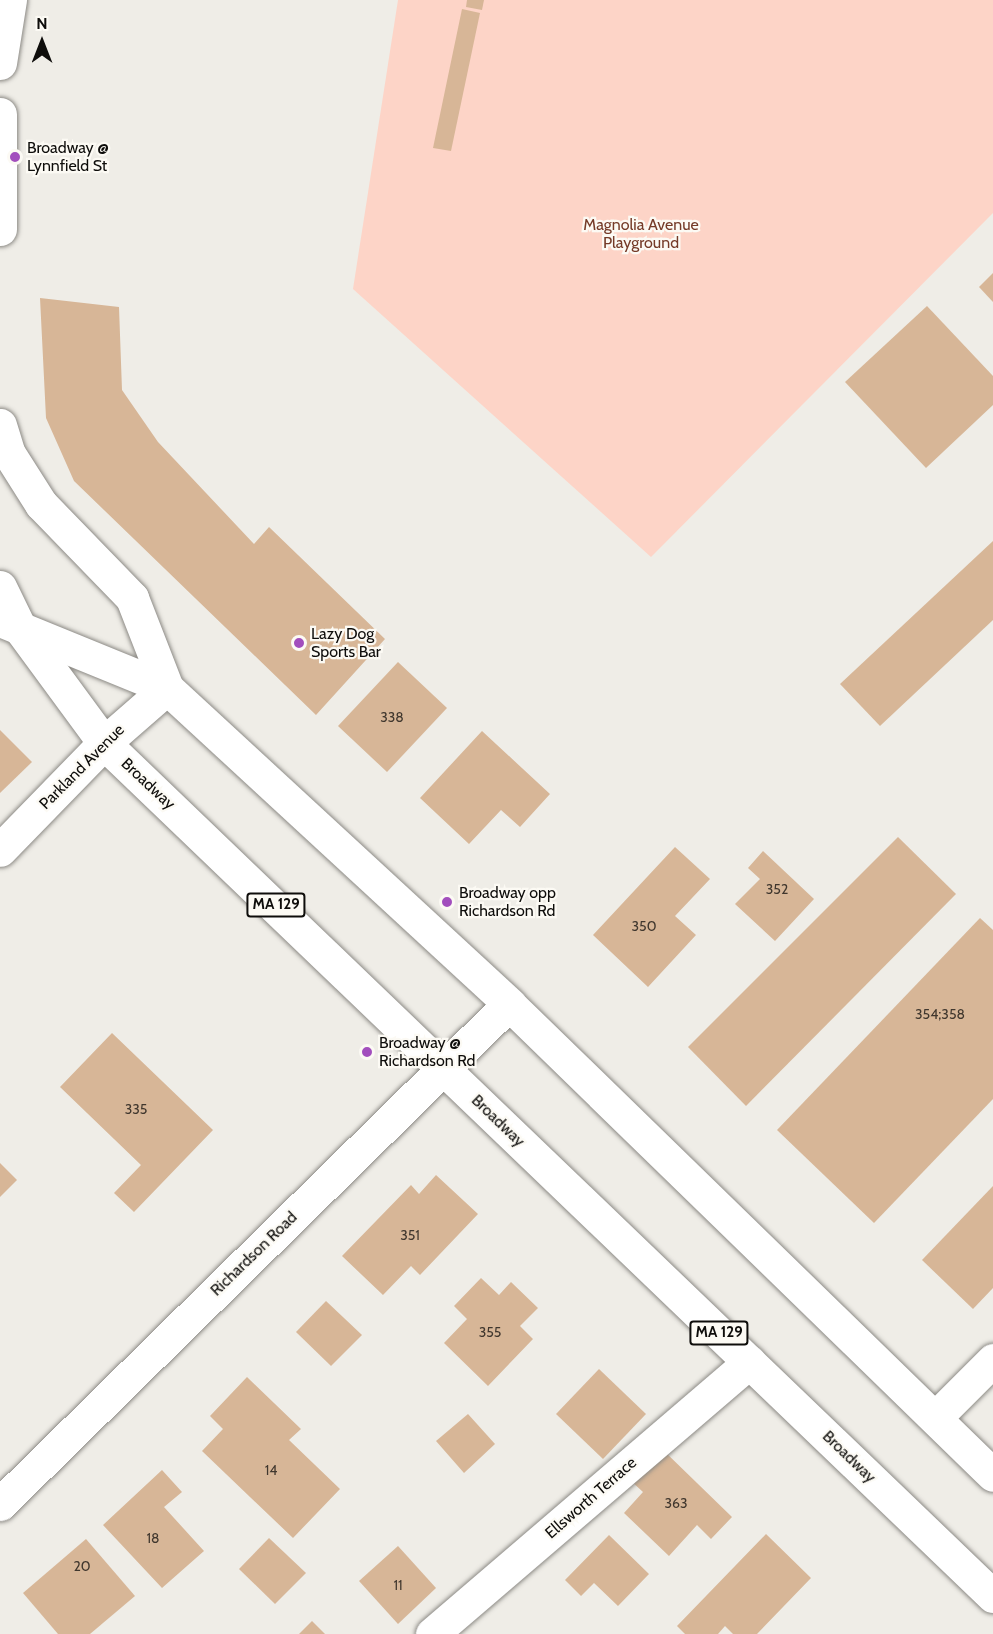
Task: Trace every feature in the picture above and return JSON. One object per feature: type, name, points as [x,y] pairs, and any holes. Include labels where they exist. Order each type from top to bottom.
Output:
[{"type":"main road","points":[[0,63],[10,0]]},
{"type":"main road","points":[[0,114],[0,230]]},
{"type":"main road","points":[[0,425],[8,452],[41,504],[132,598],[167,688]]},
{"type":"main road","name":"Broadway","points":[[0,587],[10,625],[104,743],[993,1596]]},
{"type":"main road","points":[[10,625],[167,688],[508,1004],[993,1475]]},
{"type":"main road","name":"Parkland Avenue","points":[[0,850],[104,743],[167,688]]},
{"type":"main road","name":"Richardson Road","points":[[0,1504],[444,1070],[508,1004]]},
{"type":"main road","points":[[935,1418],[993,1360]]},
{"type":"main road","name":"Ellsworth Terrace","points":[[432,1634],[749,1362]]},
{"type":"green space","name":"Magnolia Avenue Playground","points":[[398,0],[993,0],[993,213],[651,557],[353,289]]},
{"type":"building","points":[[467,0],[484,0],[482,10],[466,7]]},
{"type":"building","points":[[462,9],[480,13],[451,151],[433,148]]},
{"type":"building","points":[[993,273],[993,302],[979,287]]},
{"type":"building","points":[[40,298],[119,307],[122,390],[158,442],[254,544],[269,527],[385,639],[316,715],[74,481],[46,418]]},
{"type":"building","points":[[927,306],[993,376],[993,405],[926,468],[845,382]]},
{"type":"building","points":[[993,541],[993,620],[880,726],[840,684]]},
{"type":"building","points":[[398,662],[447,708],[387,772],[338,726]]},
{"type":"building","points":[[0,730],[32,762],[0,793]]},
{"type":"building","points":[[482,731],[550,794],[520,827],[501,810],[469,844],[420,798]]},
{"type":"building","points":[[898,837],[956,894],[746,1106],[688,1047]]},
{"type":"building","points":[[675,847],[710,879],[675,916],[696,935],[648,987],[593,935]]},
{"type":"building","points":[[763,851],[814,899],[775,941],[735,904],[760,879],[748,868]]},
{"type":"building","points":[[980,918],[993,930],[993,1099],[874,1223],[777,1130]]},
{"type":"building","points":[[112,1033],[213,1130],[134,1212],[114,1193],[141,1165],[60,1087]]},
{"type":"building","points":[[0,1163],[17,1180],[0,1197]]},
{"type":"building","points":[[436,1175],[478,1214],[420,1275],[411,1266],[383,1295],[342,1256],[411,1185],[419,1194]]},
{"type":"building","points":[[993,1186],[993,1288],[973,1309],[922,1260]]},
{"type":"building","points":[[481,1278],[499,1295],[511,1282],[538,1308],[520,1326],[533,1339],[488,1386],[444,1343],[467,1319],[454,1306]]},
{"type":"building","points":[[326,1301],[362,1335],[331,1366],[296,1332]]},
{"type":"building","points":[[599,1369],[646,1414],[603,1459],[556,1414]]},
{"type":"building","points":[[247,1377],[301,1429],[289,1440],[340,1489],[293,1538],[202,1451],[223,1429],[210,1416]]},
{"type":"building","points":[[468,1414],[495,1444],[464,1473],[436,1441]]},
{"type":"building","points":[[662,1449],[732,1517],[711,1539],[697,1525],[669,1556],[624,1513],[643,1492],[631,1481]]},
{"type":"building","points":[[162,1470],[182,1492],[164,1507],[204,1551],[162,1588],[103,1525]]},
{"type":"building","points":[[766,1534],[811,1578],[757,1634],[733,1634],[725,1626],[718,1634],[685,1634],[677,1626]]},
{"type":"building","points":[[609,1535],[649,1574],[618,1606],[594,1583],[581,1596],[565,1580]]},
{"type":"building","points":[[269,1538],[306,1573],[275,1604],[239,1569]]},
{"type":"building","points":[[86,1539],[135,1596],[90,1634],[58,1634],[23,1593]]},
{"type":"building","points":[[398,1546],[436,1588],[398,1624],[359,1581]]},
{"type":"building","points":[[312,1621],[325,1634],[299,1634]]},
{"type":"place","name":"Broadway @ Lynnfield St","points":[[15,157]]},
{"type":"place","name":"Lazy Dog Sports Bar","points":[[299,643]]},
{"type":"place","name":"Broadway opp Richardson Rd","points":[[447,902]]},
{"type":"place","name":"Broadway @ Richardson Rd","points":[[367,1052]]}]
